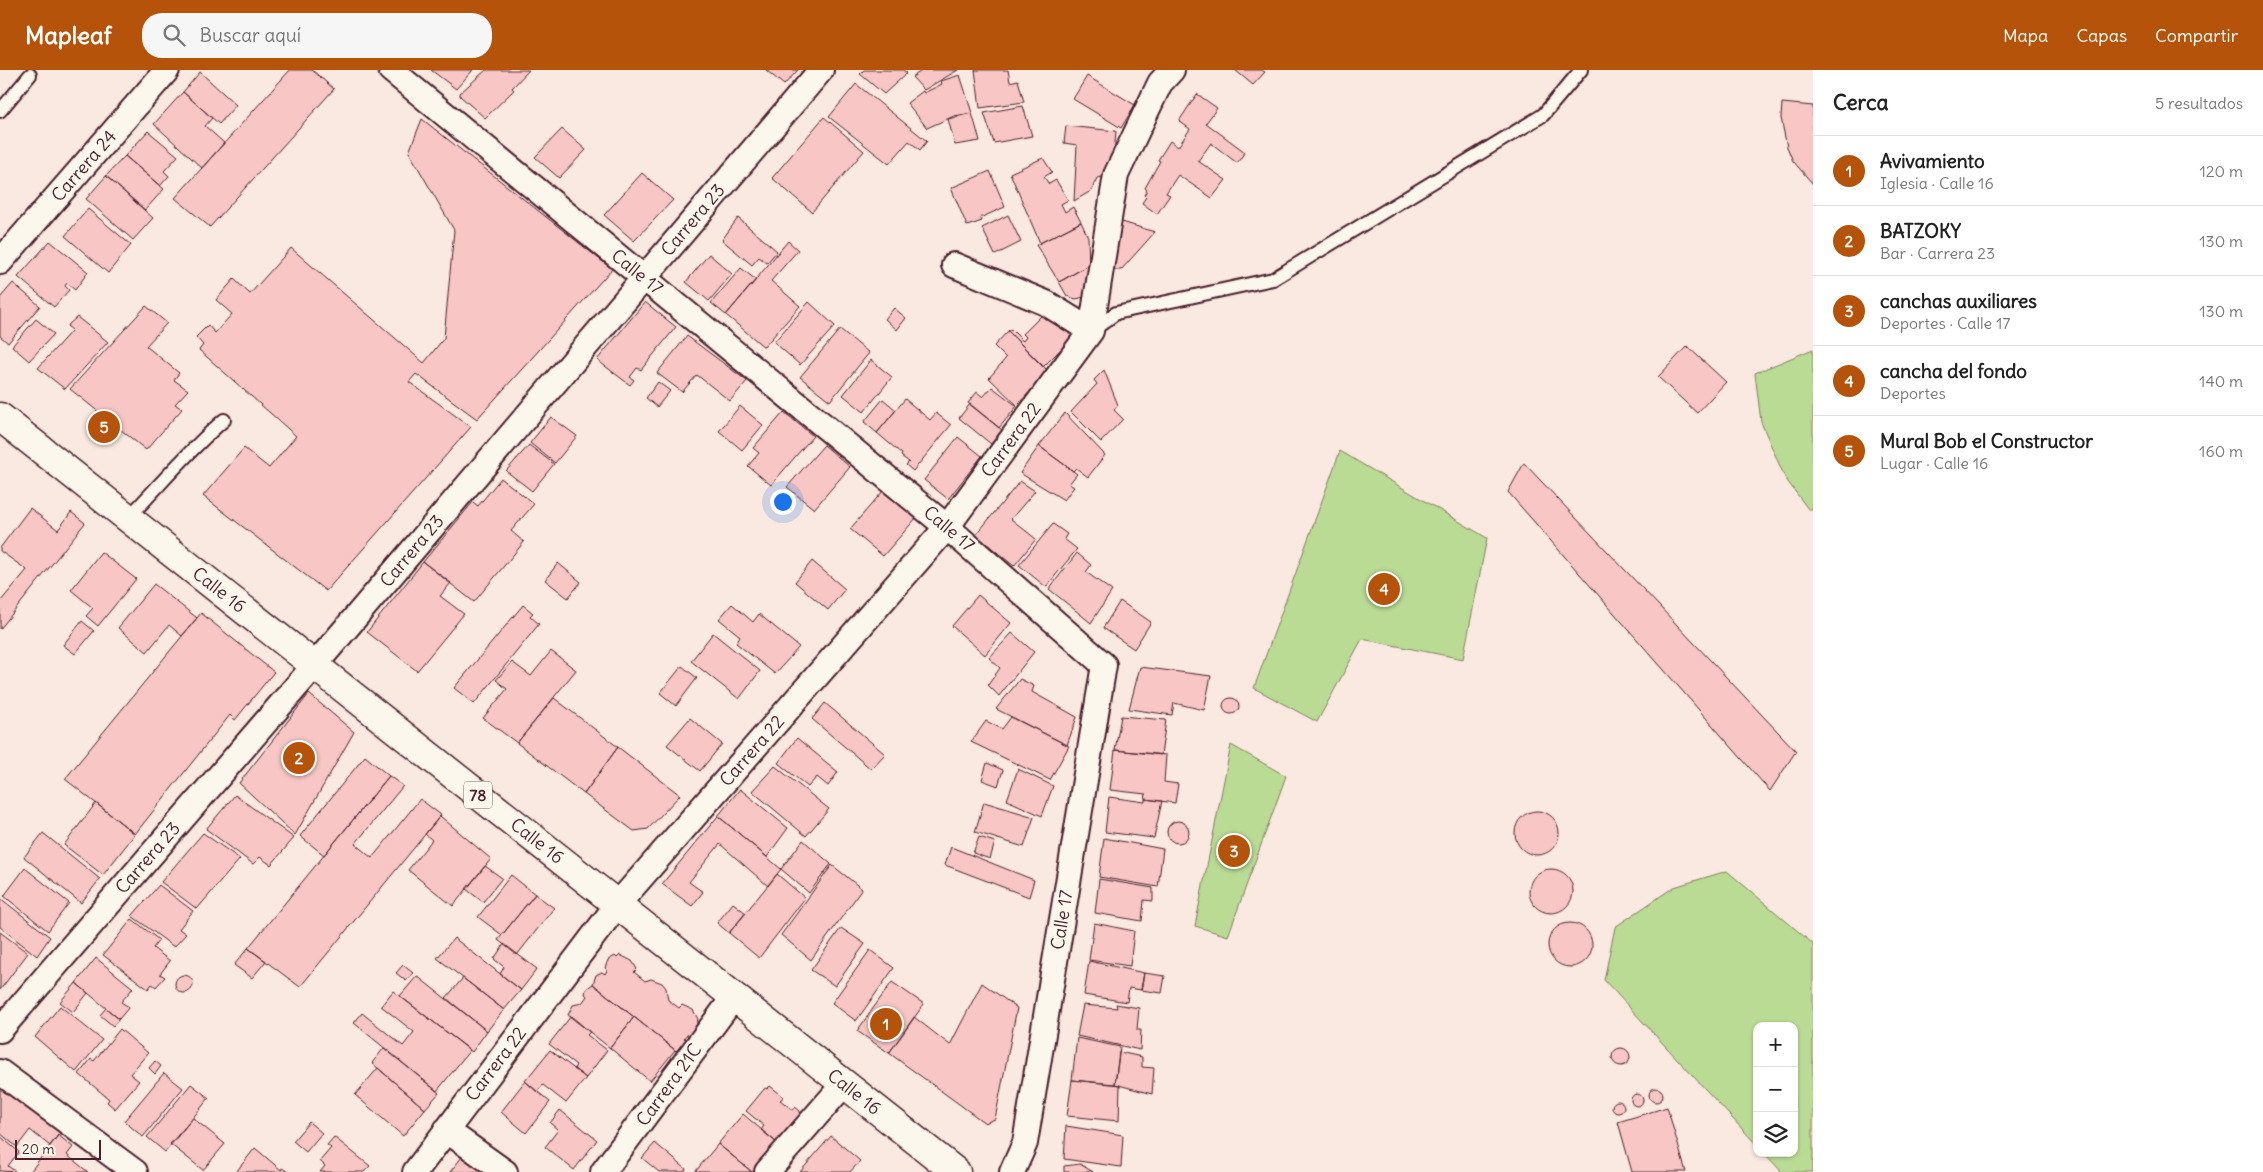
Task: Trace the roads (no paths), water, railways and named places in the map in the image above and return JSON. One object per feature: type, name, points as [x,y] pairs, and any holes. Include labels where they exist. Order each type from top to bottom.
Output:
[{"type":"highway","name":"Calle 16","points":[[0,417],[956,1172]]},
{"type":"street","name":"Carrera 24","points":[[0,262],[167,70]]},
{"type":"street","name":"Calle 17","points":[[391,70],[947,527],[1104,665],[1025,1143],[1012,1172]]},
{"type":"street","name":"Carrera 23","points":[[0,1030],[314,666],[820,70]]},
{"type":"street","points":[[954,265],[1046,303],[1091,331],[1116,175],[1160,83],[1172,70]]},
{"type":"street","name":"Carrera 22","points":[[415,1172],[618,905],[947,527],[1091,331]]},
{"type":"street","name":"Carrera 21C","points":[[603,1172],[734,997]]},
{"type":"street","points":[[0,1072],[135,1172]]},
{"type":"street","points":[[767,1172],[844,1084]]},
{"type":"street","points":[[446,1130],[505,1172]]},
{"type":"lane","points":[[1091,331],[1116,313],[1273,279],[1543,115],[1581,70]]},
{"type":"lane","points":[[0,111],[30,75]]},
{"type":"lane","points":[[128,518],[165,481],[193,447],[224,420]]},
{"type":"place","name":"Mural Bob el Constructor","points":[[104,427]]},
{"type":"place","name":"cancha del fondo","points":[[1384,589]]},
{"type":"place","name":"BATZOKY","points":[[299,758]]},
{"type":"place","name":"canchas auxiliares","points":[[1234,851]]},
{"type":"place","name":"Avivamiento","points":[[886,1024]]}]
